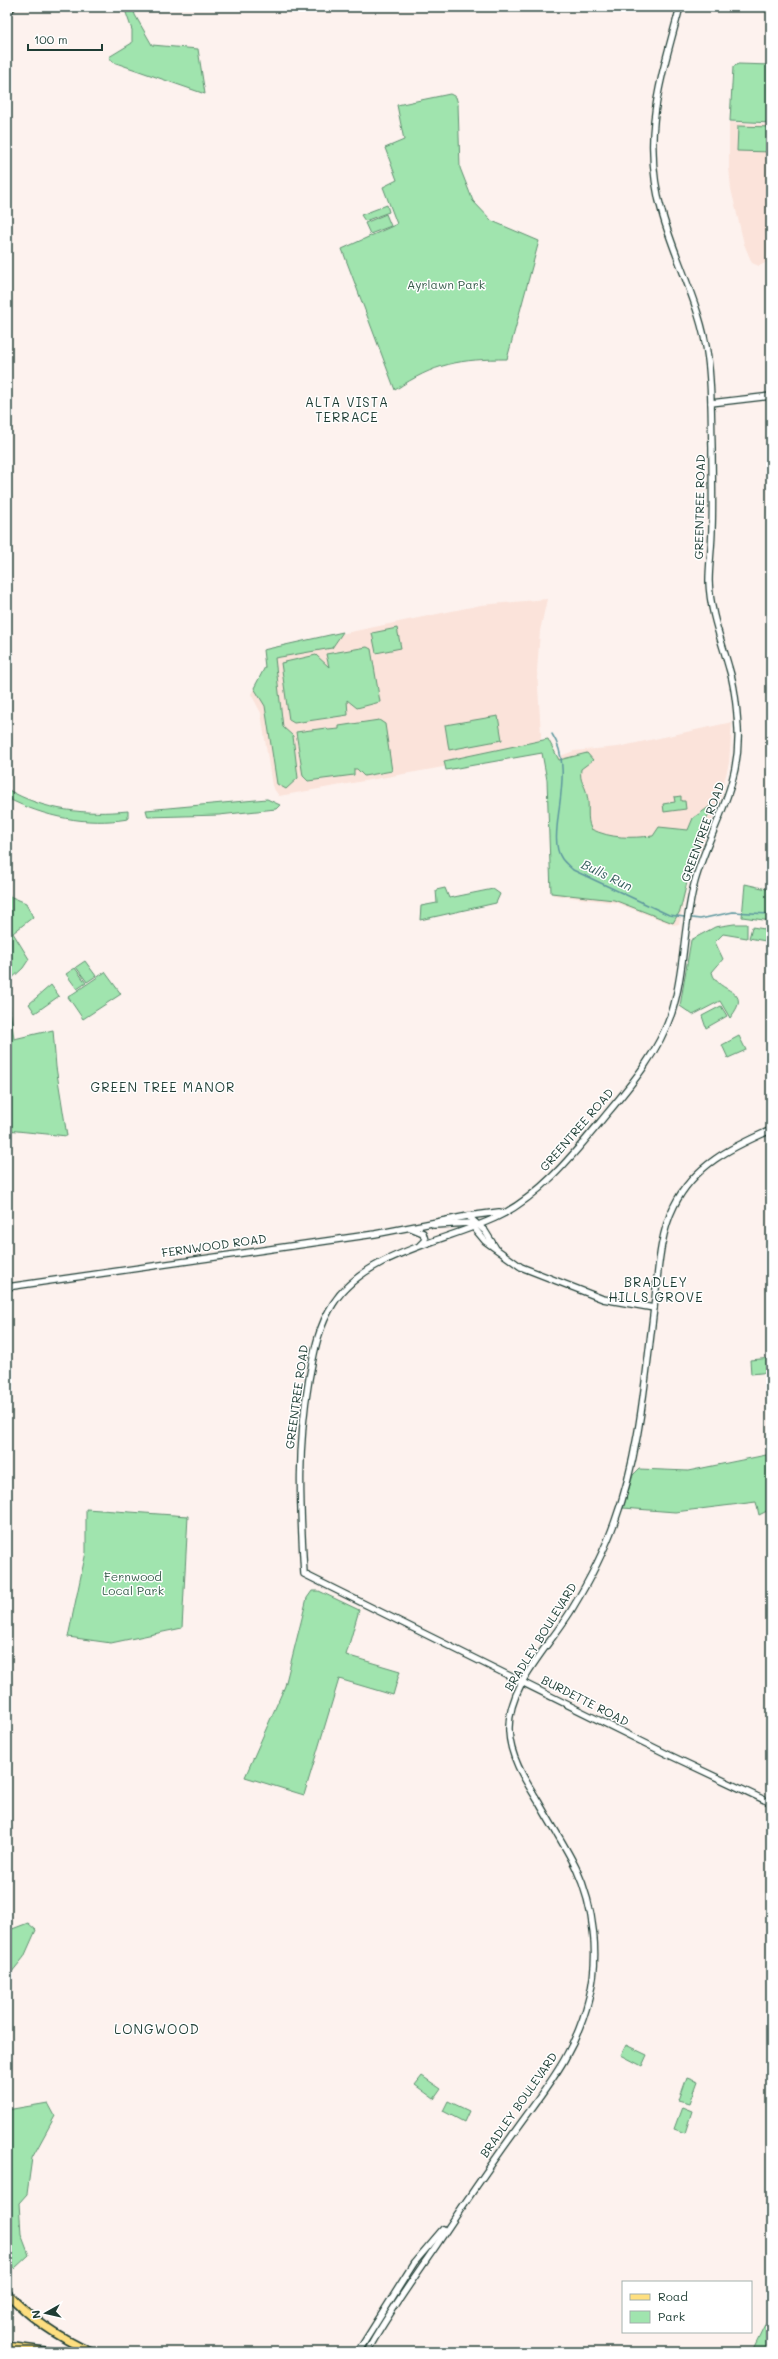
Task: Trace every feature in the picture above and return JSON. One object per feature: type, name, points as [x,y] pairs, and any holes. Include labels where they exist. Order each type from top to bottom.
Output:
[{"type":"highway","points":[[7,2293],[30,2316],[46,2328],[91,2352]]},
{"type":"highway","points":[[7,2346],[52,2352]]},
{"type":"main road","points":[[7,12],[12,7]]},
{"type":"street","name":"GREENTREE ROAD","points":[[304,1574],[299,1496],[300,1440],[310,1372],[322,1325],[334,1301],[353,1281],[370,1269],[419,1247],[478,1226],[504,1214],[530,1196],[569,1159],[631,1084],[652,1056],[664,1033],[674,1003],[688,912],[697,875],[730,794],[736,766],[739,739],[733,682],[714,619],[710,593],[712,519],[711,402],[709,360],[702,329],[663,215],[653,162],[652,128],[655,103],[680,7]]},
{"type":"street","points":[[711,402],[771,396]]},
{"type":"street","name":"BRADLEY BOULEVARD","points":[[367,2352],[396,2303],[565,2060],[579,2033],[590,1995],[594,1966],[591,1921],[581,1880],[566,1848],[521,1773],[512,1748],[509,1733],[510,1714],[523,1682],[582,1593],[603,1552],[618,1512],[637,1435],[666,1226],[675,1204],[683,1190],[700,1171],[717,1157],[771,1130]]},
{"type":"street","name":"FERNWOOD ROAD","points":[[7,1287],[411,1228],[468,1216],[499,1212],[504,1214]]},
{"type":"street","points":[[468,1216],[478,1226],[486,1241],[521,1267],[574,1289],[603,1299],[654,1308]]},
{"type":"street","name":"FERNWOOD ROAD","points":[[423,1225],[465,1222],[478,1226]]},
{"type":"street","points":[[411,1228],[423,1233],[425,1237],[419,1247]]},
{"type":"street","name":"BURDETTE ROAD","points":[[304,1574],[720,1780],[771,1803]]},
{"type":"street","name":"BRADLEY BOULEVARD","points":[[358,2352],[414,2263],[461,2209]]},
{"type":"shaded area","points":[[729,122],[771,125],[771,260],[759,266],[752,263],[744,244],[731,189],[729,167]]},
{"type":"shaded area","points":[[547,599],[540,631],[537,671],[541,734],[540,750],[279,796],[272,786],[261,713],[251,694],[265,667],[263,650],[481,605]]},
{"type":"shaded area","points":[[732,722],[729,763],[724,783],[717,807],[688,880],[679,924],[674,925],[617,903],[553,895],[550,760],[574,751],[618,747]]},
{"type":"green space","points":[[124,7],[133,7],[135,15],[152,45],[198,49],[205,94],[113,62],[109,57],[132,43],[132,30]]},
{"type":"green space","points":[[738,64],[771,65],[771,123],[730,121],[733,67]]},
{"type":"green space","name":"Ayrlawn Park","points":[[450,94],[456,97],[458,104],[460,168],[473,201],[492,221],[539,241],[507,359],[475,360],[448,364],[423,374],[395,390],[342,249],[397,224],[383,187],[397,180],[385,148],[404,140],[397,105]]},
{"type":"green space","points":[[738,126],[771,127],[771,152],[737,151]]},
{"type":"green space","points":[[387,205],[389,212],[365,221],[361,215]]},
{"type":"green space","points":[[386,214],[391,226],[370,234],[365,223]]},
{"type":"green space","points":[[397,628],[401,648],[376,653],[372,633]]},
{"type":"green space","points":[[343,632],[332,648],[275,658],[283,727],[293,736],[298,778],[286,789],[277,784],[265,706],[254,688],[265,667],[263,650]]},
{"type":"green space","points":[[367,647],[371,649],[380,702],[357,708],[347,700],[348,715],[294,723],[289,720],[281,663],[316,655],[329,667],[326,654]]},
{"type":"green space","points":[[498,716],[502,740],[449,750],[445,725]]},
{"type":"green space","points":[[379,720],[385,724],[392,771],[364,776],[357,769],[354,769],[354,775],[308,781],[303,776],[296,732],[326,728],[328,730],[339,729],[339,726]]},
{"type":"green space","points":[[548,739],[559,760],[587,753],[593,760],[581,769],[581,780],[588,799],[588,816],[591,829],[606,835],[621,837],[653,836],[659,827],[688,830],[693,818],[712,805],[695,849],[680,911],[673,923],[614,900],[551,893],[547,780],[542,753],[446,770],[444,761]]},
{"type":"green space","points":[[7,789],[50,807],[66,810],[81,812],[128,811],[128,819],[97,821],[50,815],[21,805],[7,798]]},
{"type":"green space","points":[[681,796],[681,801],[685,801],[686,809],[664,812],[663,804],[675,802],[674,797]]},
{"type":"green space","points":[[267,799],[280,805],[276,809],[219,815],[148,817],[146,810]]},
{"type":"green space","points":[[745,884],[771,890],[771,921],[742,917]]},
{"type":"green space","points":[[445,888],[449,898],[493,889],[500,894],[496,903],[420,920],[421,906],[437,903],[436,890]]},
{"type":"green space","points":[[7,895],[26,903],[33,917],[13,933],[29,959],[23,968],[7,983]]},
{"type":"green space","points":[[734,924],[747,924],[747,938],[723,934],[715,942],[723,959],[712,972],[720,985],[737,996],[737,1008],[730,1018],[720,1001],[693,1015],[680,1006],[691,940],[715,927]]},
{"type":"green space","points":[[752,927],[771,930],[771,942],[749,938]]},
{"type":"green space","points":[[85,961],[96,976],[87,982],[76,967]]},
{"type":"green space","points":[[75,968],[86,983],[77,989],[66,974]]},
{"type":"green space","points":[[105,972],[121,994],[83,1019],[68,997]]},
{"type":"green space","points":[[51,985],[59,996],[35,1013],[29,1004]]},
{"type":"green space","points":[[7,986],[14,1039],[53,1030],[56,1067],[67,1136],[7,1130],[9,1040]]},
{"type":"green space","points":[[721,1006],[727,1016],[706,1028],[702,1016]]},
{"type":"green space","points":[[739,1036],[746,1050],[728,1058],[722,1045]]},
{"type":"green space","points":[[771,1358],[771,1372],[751,1374],[750,1360]]},
{"type":"green space","points":[[771,1454],[771,1509],[759,1515],[756,1502],[675,1512],[623,1508],[633,1475],[639,1469],[688,1471]]},
{"type":"green space","name":"Fernwood Local Park","points":[[86,1509],[188,1516],[182,1628],[111,1643],[68,1637],[86,1552]]},
{"type":"green space","points":[[312,1591],[319,1591],[359,1610],[346,1655],[400,1671],[393,1695],[339,1679],[304,1795],[245,1777],[285,1686],[307,1598]]},
{"type":"green space","points":[[28,1923],[36,1930],[24,1957],[7,1978],[7,1931]]},
{"type":"green space","points":[[626,2045],[647,2055],[642,2066],[621,2055]]},
{"type":"green space","points":[[422,2076],[441,2089],[434,2099],[415,2085]]},
{"type":"green space","points":[[687,2077],[698,2081],[690,2103],[679,2100]]},
{"type":"green space","points":[[448,2101],[469,2111],[464,2122],[443,2111]]},
{"type":"green space","points":[[48,2103],[55,2116],[32,2158],[27,2194],[19,2203],[21,2234],[29,2255],[14,2269],[7,2259],[7,2110]]},
{"type":"green space","points":[[682,2107],[692,2111],[685,2133],[674,2129]]},
{"type":"green space","points":[[771,2313],[771,2352],[752,2352]]},
{"type":"waterway","name":"Bulls Run","points":[[552,734],[559,750],[562,767],[562,784],[556,835],[557,848],[562,859],[573,870],[669,915],[700,919],[733,912],[771,914]]},
{"type":"district","name":"ALTA VISTA TERRACE","points":[[347,410]]},
{"type":"district","name":"GREEN TREE MANOR","points":[[163,1087]]},
{"type":"district","name":"BRADLEY HILLS GROVE","points":[[656,1290]]},
{"type":"district","name":"LONGWOOD","points":[[157,2029]]}]
